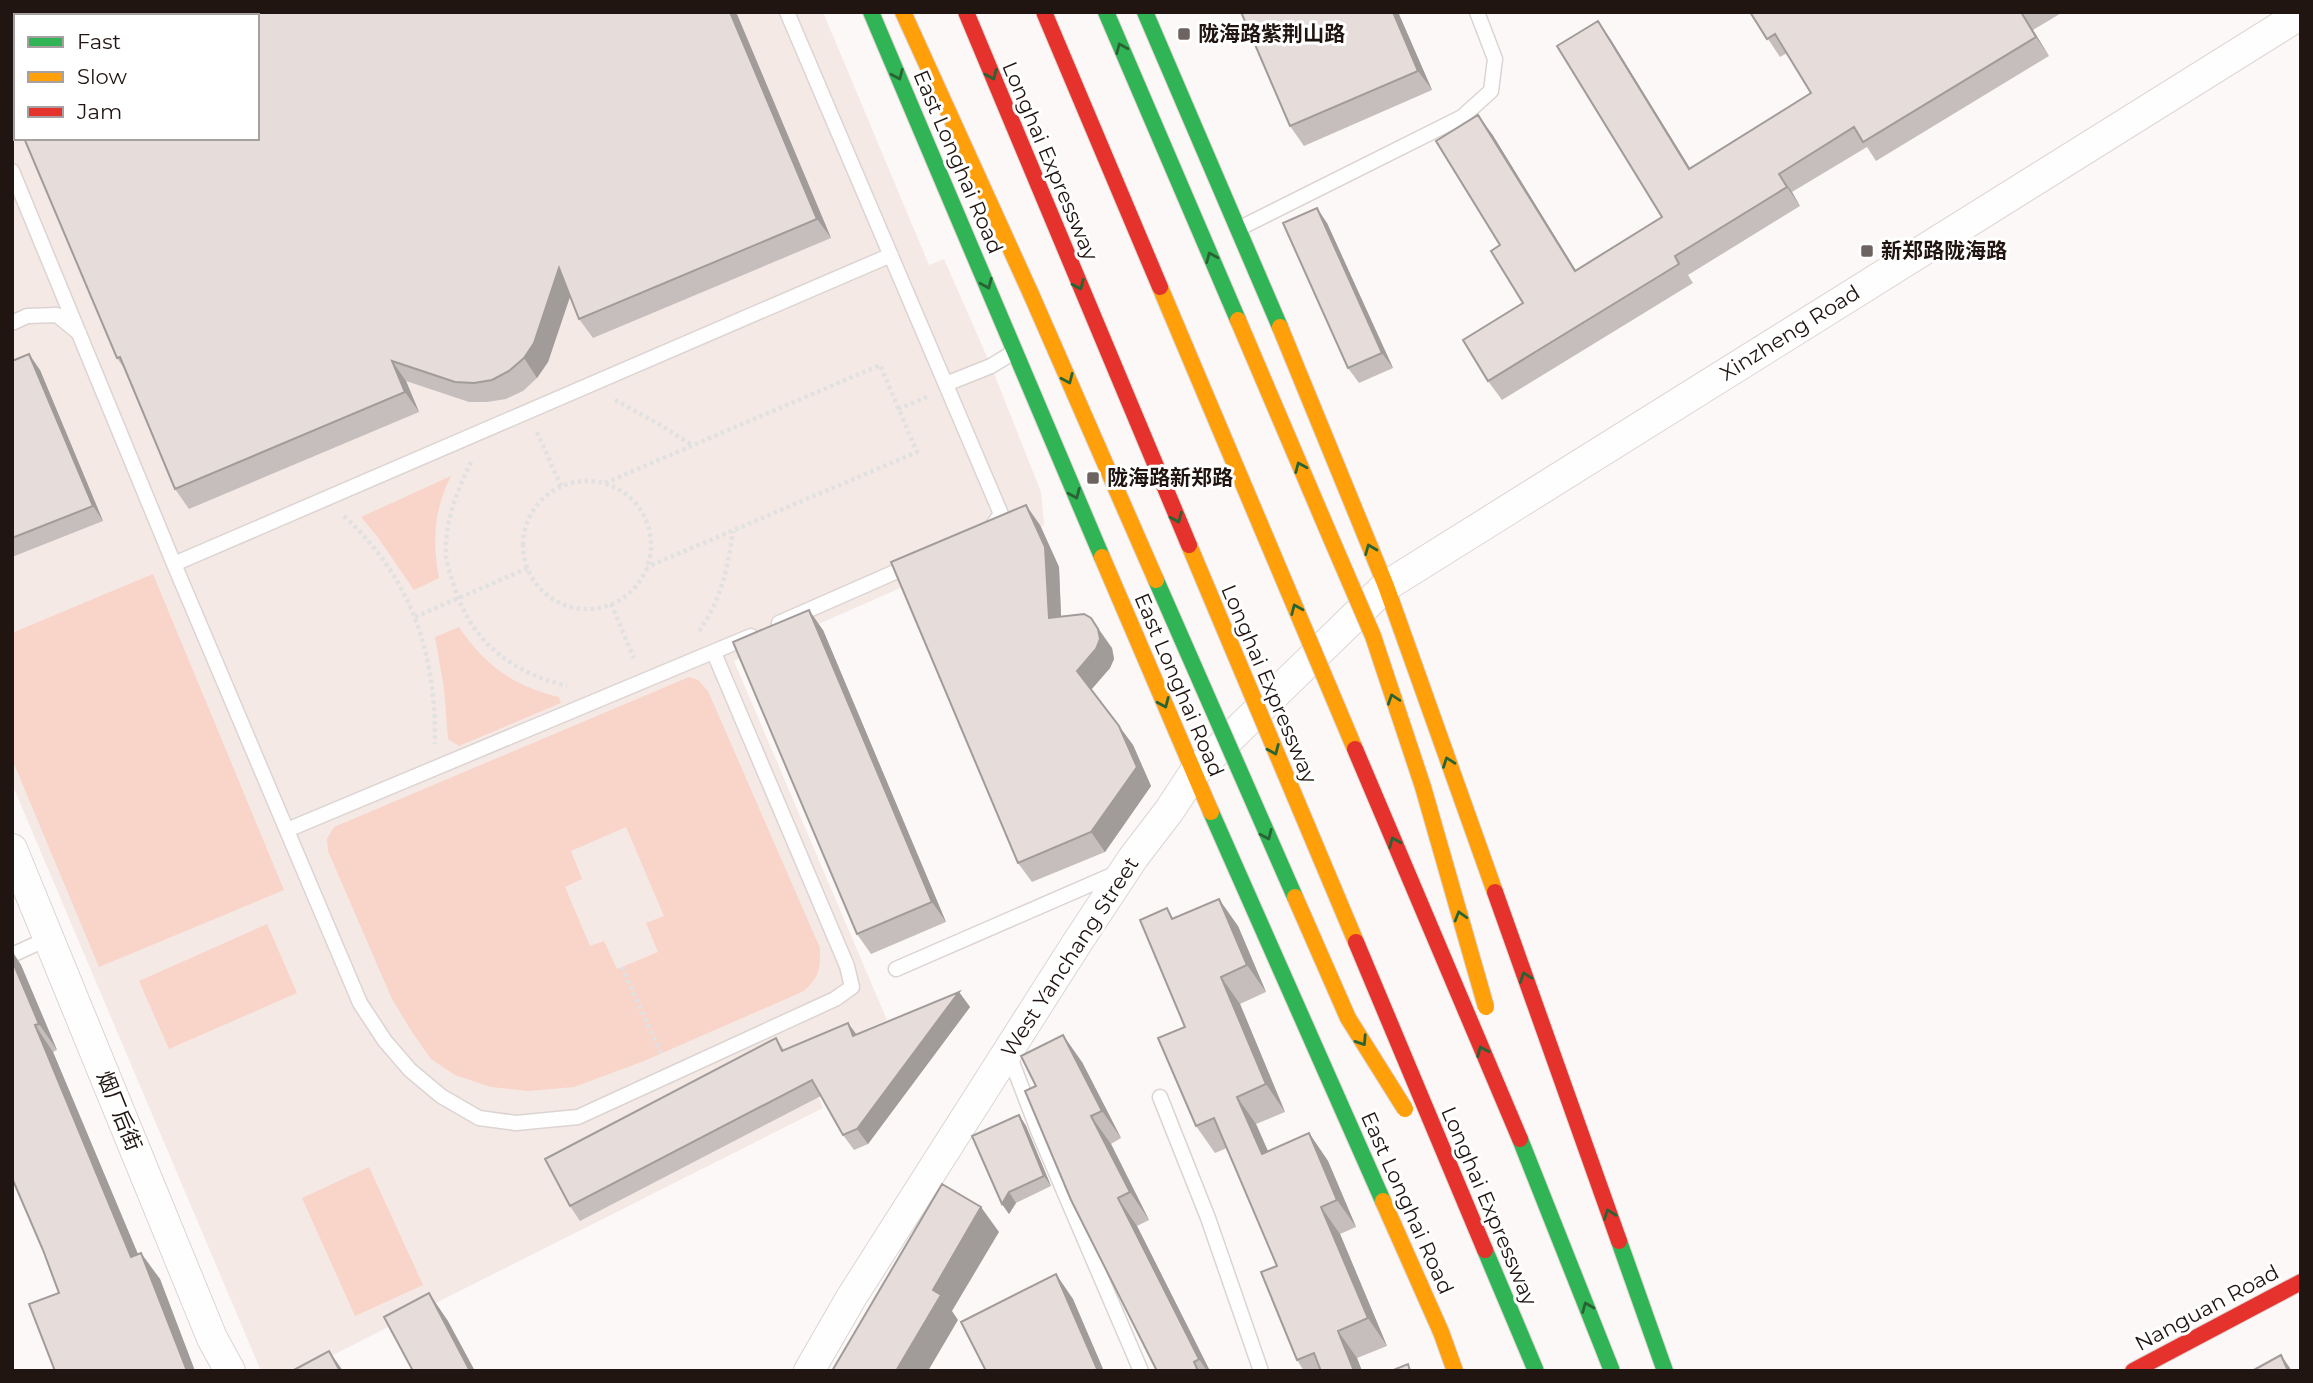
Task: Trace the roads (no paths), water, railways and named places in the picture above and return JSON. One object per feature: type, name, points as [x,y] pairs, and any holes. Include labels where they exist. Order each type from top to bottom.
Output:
[{"type":"main road","name":"East Longhai Road","points":[[871,12],[1194,773],[1441,1332],[1455,1371]]},
{"type":"main road","points":[[903,12],[1031,294],[1348,1018],[1463,1199]]},
{"type":"main road","name":"Longhai Expressway","points":[[965,12],[1536,1371]]},
{"type":"main road","points":[[1044,12],[1533,1170],[1612,1371]]},
{"type":"main road","points":[[1106,12],[1373,636],[1423,787],[1533,1170]]},
{"type":"main road","points":[[1145,12],[1239,228],[1385,586],[1665,1371]]},
{"type":"main road","name":"Nanguan Road","points":[[2133,1371],[2301,1282]]},
{"type":"street","name":"Xinzheng Road","points":[[1385,586],[2301,14]]},
{"type":"street","name":"West Yanchang Street","points":[[809,1371],[851,1298],[1125,869],[1194,773],[1385,586]]},
{"type":"street","name":"烟厂后街","points":[[12,849],[212,1338],[230,1371]]},
{"type":"lane","points":[[787,12],[1002,514],[990,529],[977,535]]},
{"type":"lane","points":[[1239,228],[1462,117],[1491,91],[1495,59],[1477,12]]},
{"type":"lane","points":[[12,171],[174,564],[360,1003],[385,1041],[410,1070],[441,1096],[479,1118],[516,1123],[578,1118],[835,999],[852,988],[847,966],[714,653]]},
{"type":"lane","points":[[174,564],[891,255]]},
{"type":"lane","points":[[12,323],[27,316],[57,315],[80,334]]},
{"type":"lane","points":[[946,384],[991,366],[1015,352]]},
{"type":"lane","points":[[287,830],[714,653],[927,557]]},
{"type":"lane","points":[[896,969],[1125,869]]},
{"type":"lane","points":[[12,955],[49,938]]},
{"type":"lane","points":[[1008,1052],[1044,1146],[1141,1371]]},
{"type":"lane","points":[[1160,1097],[1208,1218],[1261,1371]]},
{"type":"place","name":"陇海路紫荆山路","points":[[1184,34]]},
{"type":"place","name":"新郑路陇海路","points":[[1867,251]]},
{"type":"place","name":"陇海路新郑路","points":[[1093,478]]}]
